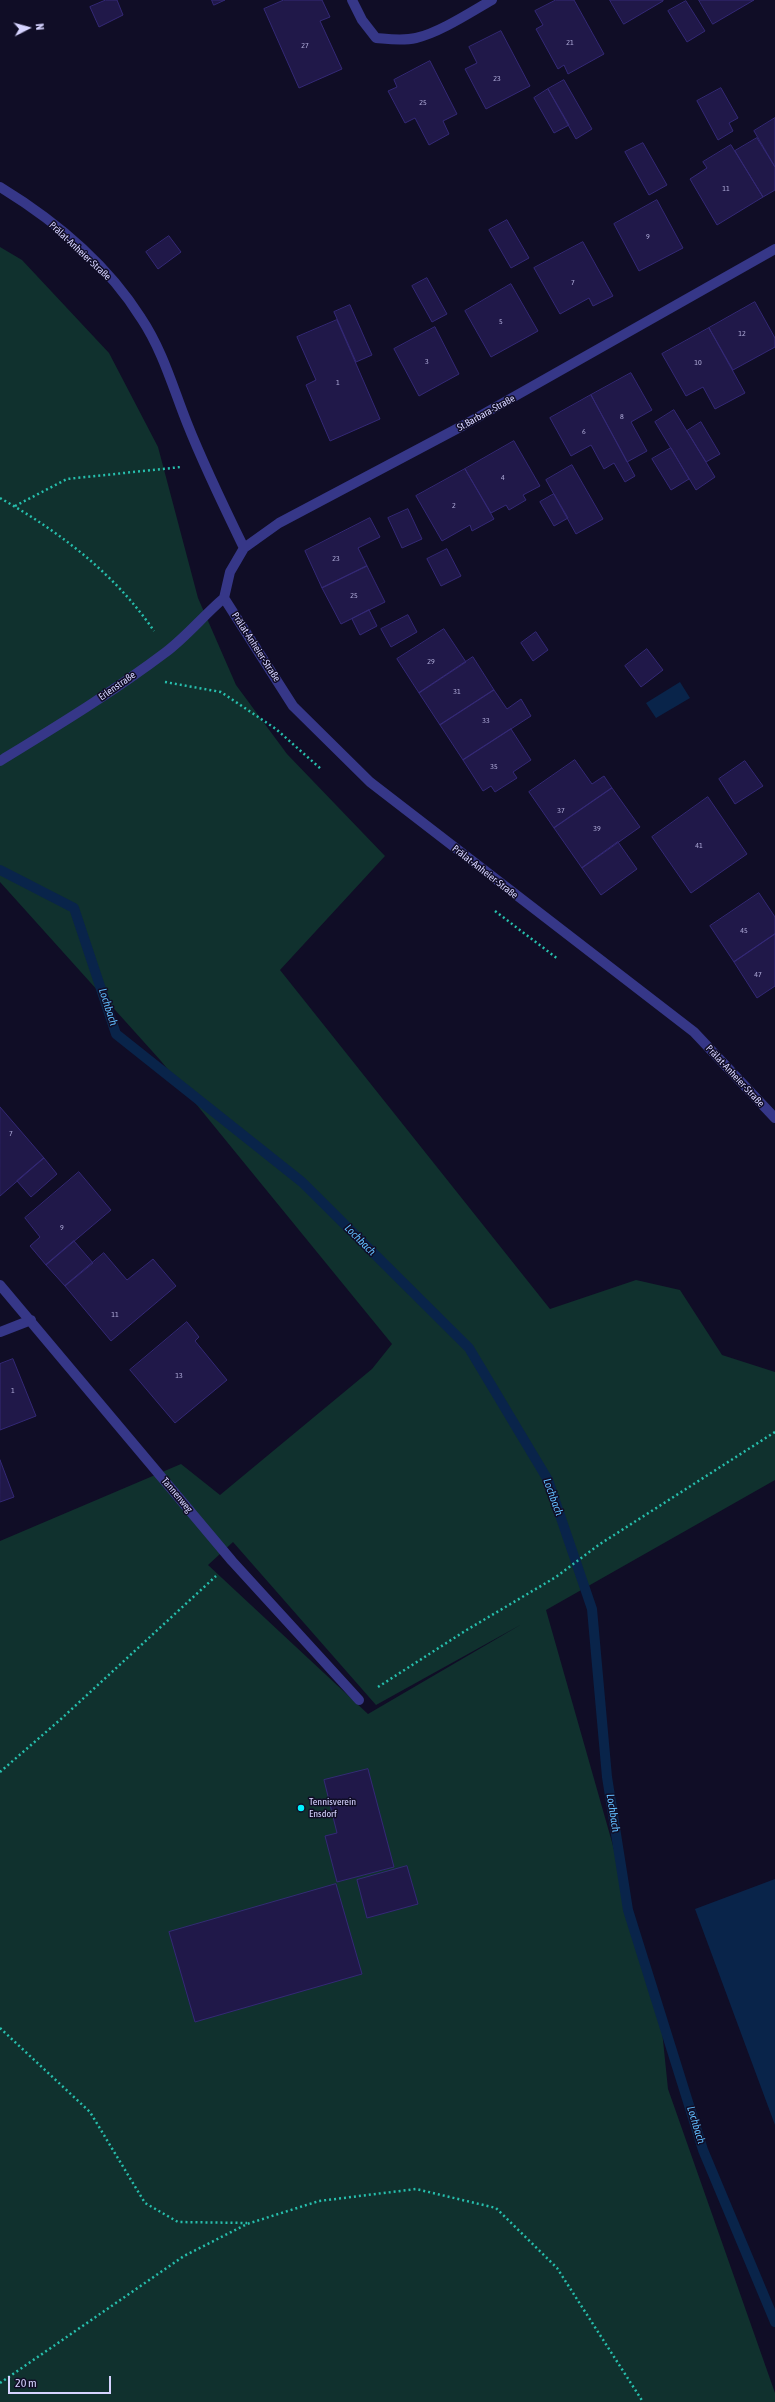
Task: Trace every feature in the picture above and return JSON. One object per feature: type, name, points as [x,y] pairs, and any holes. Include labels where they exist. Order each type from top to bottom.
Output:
[{"type":"street","points":[[352,0],[362,20],[376,38],[397,40],[417,38],[457,20],[492,0]]},
{"type":"street","name":"Prälat-Anheier-Straße","points":[[0,187],[58,227],[109,275],[141,318],[163,357],[204,465],[244,548]]},
{"type":"street","name":"St.Barbara-Straße","points":[[224,598],[230,572],[244,548],[279,523],[464,425],[775,249]]},
{"type":"street","name":"Prälat-Anheier-Straße","points":[[224,598],[293,706],[370,782],[694,1032],[775,1118]]},
{"type":"street","name":"Erlenstraße","points":[[0,761],[75,716],[167,650],[224,598]]},
{"type":"street","name":"Tannenweg","points":[[0,1285],[31,1320],[232,1561],[359,1700]]},
{"type":"street","points":[[0,1332],[31,1320]]},
{"type":"path","points":[[15,506],[67,479],[204,465]]},
{"type":"path","points":[[0,498],[15,506],[82,551],[136,605],[167,650]]},
{"type":"path","points":[[359,1700],[465,1631],[556,1577],[600,1544],[775,1432]]},
{"type":"path","points":[[0,1772],[61,1719],[232,1561]]},
{"type":"path","points":[[0,2028],[90,2112],[145,2203],[178,2222],[247,2224]]},
{"type":"path","points":[[0,2383],[184,2256],[247,2224],[319,2200],[416,2189],[496,2208],[557,2268],[643,2402]]},
{"type":"green space","points":[[0,247],[22,260],[109,353],[158,447],[198,598],[236,685],[287,754],[385,856],[280,970],[550,1309],[636,1280],[680,1290],[722,1355],[775,1372],[775,1480],[546,1610],[660,2011],[668,2089],[775,2393],[775,2402],[0,2402],[0,1541],[181,1464],[220,1495],[372,1369],[392,1344],[161,1061],[0,882]],"holes":[[[233,1542],[376,1705],[522,1624],[368,1714],[208,1565]]]},
{"type":"water","points":[[680,682],[690,698],[656,718],[646,703]]},
{"type":"water","points":[[775,1879],[775,2125],[695,1909]]},
{"type":"building","points":[[106,0],[117,0],[123,15],[99,27],[90,7]]},
{"type":"building","points":[[212,0],[225,0],[214,5]]},
{"type":"building","points":[[284,0],[322,0],[330,17],[320,21],[342,69],[299,88],[264,9]]},
{"type":"building","points":[[556,0],[574,0],[604,54],[568,74],[564,65],[558,69],[536,29],[543,25],[535,11]]},
{"type":"building","points":[[610,0],[663,0],[663,1],[624,24]]},
{"type":"building","points":[[699,0],[754,0],[713,24]]},
{"type":"building","points":[[686,1],[705,31],[687,42],[668,11]]},
{"type":"building","points":[[501,31],[530,86],[486,109],[465,69],[477,63],[469,47]]},
{"type":"building","points":[[430,61],[457,114],[443,121],[449,134],[429,145],[415,118],[405,123],[388,91],[397,87],[394,80]]},
{"type":"building","points":[[564,80],[592,129],[576,139],[548,89]]},
{"type":"building","points":[[721,88],[738,118],[729,123],[733,131],[718,140],[697,101]]},
{"type":"building","points":[[548,89],[569,125],[554,133],[534,98]]},
{"type":"building","points":[[775,118],[775,167],[754,131]]},
{"type":"building","points":[[757,138],[775,167],[775,190],[763,197],[735,151]]},
{"type":"building","points":[[643,143],[667,185],[649,195],[625,152]]},
{"type":"building","points":[[731,145],[763,197],[717,225],[690,179],[707,168],[703,162]]},
{"type":"building","points":[[657,200],[683,248],[639,271],[614,224]]},
{"type":"building","points":[[507,220],[529,258],[511,268],[489,230]]},
{"type":"building","points":[[169,236],[181,252],[158,269],[146,252]]},
{"type":"building","points":[[583,242],[613,296],[593,306],[589,298],[560,314],[534,268]]},
{"type":"building","points":[[427,278],[447,314],[432,322],[412,286]]},
{"type":"building","points":[[511,284],[538,331],[491,357],[465,311]]},
{"type":"building","points":[[755,302],[775,338],[775,347],[733,370],[709,328]]},
{"type":"building","points":[[350,305],[372,355],[356,362],[334,312]]},
{"type":"building","points":[[337,320],[380,419],[330,441],[306,385],[316,380],[297,337]]},
{"type":"building","points":[[435,327],[459,374],[419,396],[394,349]]},
{"type":"building","points":[[709,328],[745,393],[715,409],[703,387],[686,396],[662,354]]},
{"type":"building","points":[[631,373],[652,410],[631,422],[647,451],[627,462],[591,395]]},
{"type":"building","points":[[591,395],[635,476],[625,482],[614,463],[604,469],[591,445],[571,456],[550,418]]},
{"type":"building","points":[[674,410],[715,477],[696,490],[655,422]]},
{"type":"building","points":[[701,422],[720,454],[706,462],[687,431]]},
{"type":"building","points":[[514,441],[540,486],[523,495],[526,500],[509,510],[506,505],[491,513],[465,469]]},
{"type":"building","points":[[671,448],[689,479],[671,490],[652,459]]},
{"type":"building","points":[[572,465],[603,519],[576,534],[546,480]]},
{"type":"building","points":[[465,469],[494,519],[472,531],[470,525],[442,541],[416,496]]},
{"type":"building","points":[[554,494],[568,518],[554,526],[540,502]]},
{"type":"building","points":[[408,509],[422,539],[402,548],[388,518]]},
{"type":"building","points":[[370,518],[380,537],[358,548],[367,566],[322,588],[305,551]]},
{"type":"building","points":[[447,549],[461,576],[441,586],[427,559]]},
{"type":"building","points":[[367,566],[385,602],[341,624],[322,588]]},
{"type":"building","points":[[369,610],[377,626],[360,635],[352,619]]},
{"type":"building","points":[[408,615],[417,632],[391,647],[381,629]]},
{"type":"building","points":[[444,629],[466,662],[419,693],[397,659]]},
{"type":"building","points":[[536,632],[548,650],[533,661],[521,643]]},
{"type":"building","points":[[647,649],[663,670],[641,687],[625,666]]},
{"type":"building","points":[[473,657],[494,690],[440,725],[419,693]]},
{"type":"building","points":[[494,690],[507,709],[521,699],[531,716],[463,760],[440,725]]},
{"type":"building","points":[[511,729],[531,760],[513,772],[517,778],[495,792],[491,786],[483,791],[463,760]]},
{"type":"building","points":[[575,760],[592,784],[604,776],[612,788],[554,828],[529,792]]},
{"type":"building","points":[[745,761],[763,786],[735,804],[719,779]]},
{"type":"building","points":[[612,788],[640,827],[582,868],[554,828]]},
{"type":"building","points":[[708,797],[747,854],[691,893],[652,837]]},
{"type":"building","points":[[618,842],[637,869],[601,895],[582,868]]},
{"type":"building","points":[[759,893],[775,917],[775,934],[734,962],[710,926]]},
{"type":"building","points":[[775,934],[775,986],[757,998],[734,962]]},
{"type":"building","points":[[0,1107],[44,1158],[0,1196]]},
{"type":"building","points":[[44,1158],[57,1174],[31,1197],[17,1181]]},
{"type":"building","points":[[79,1172],[111,1210],[46,1265],[30,1246],[40,1237],[25,1218]]},
{"type":"building","points":[[74,1241],[93,1263],[65,1286],[46,1265]]},
{"type":"building","points":[[104,1253],[127,1280],[153,1259],[176,1286],[111,1341],[65,1286]]},
{"type":"building","points":[[187,1322],[199,1337],[195,1341],[227,1380],[175,1423],[130,1370]]},
{"type":"building","points":[[13,1359],[36,1416],[0,1430],[0,1364]]},
{"type":"building","points":[[0,1460],[14,1497],[0,1502]]},
{"type":"building","points":[[368,1769],[394,1867],[337,1882],[325,1836],[337,1833],[324,1780]]},
{"type":"building","points":[[407,1866],[418,1904],[367,1918],[357,1880]]},
{"type":"building","points":[[336,1884],[362,1974],[195,2022],[169,1932]]},
{"type":"waterway","name":"Lochbach","points":[[0,870],[74,908],[116,1034],[302,1182],[469,1348],[548,1480],[592,1609],[607,1777],[628,1910],[703,2150],[775,2322]]},
{"type":"place","name":"Tennisverein Ensdorf","points":[[301,1808]]}]
